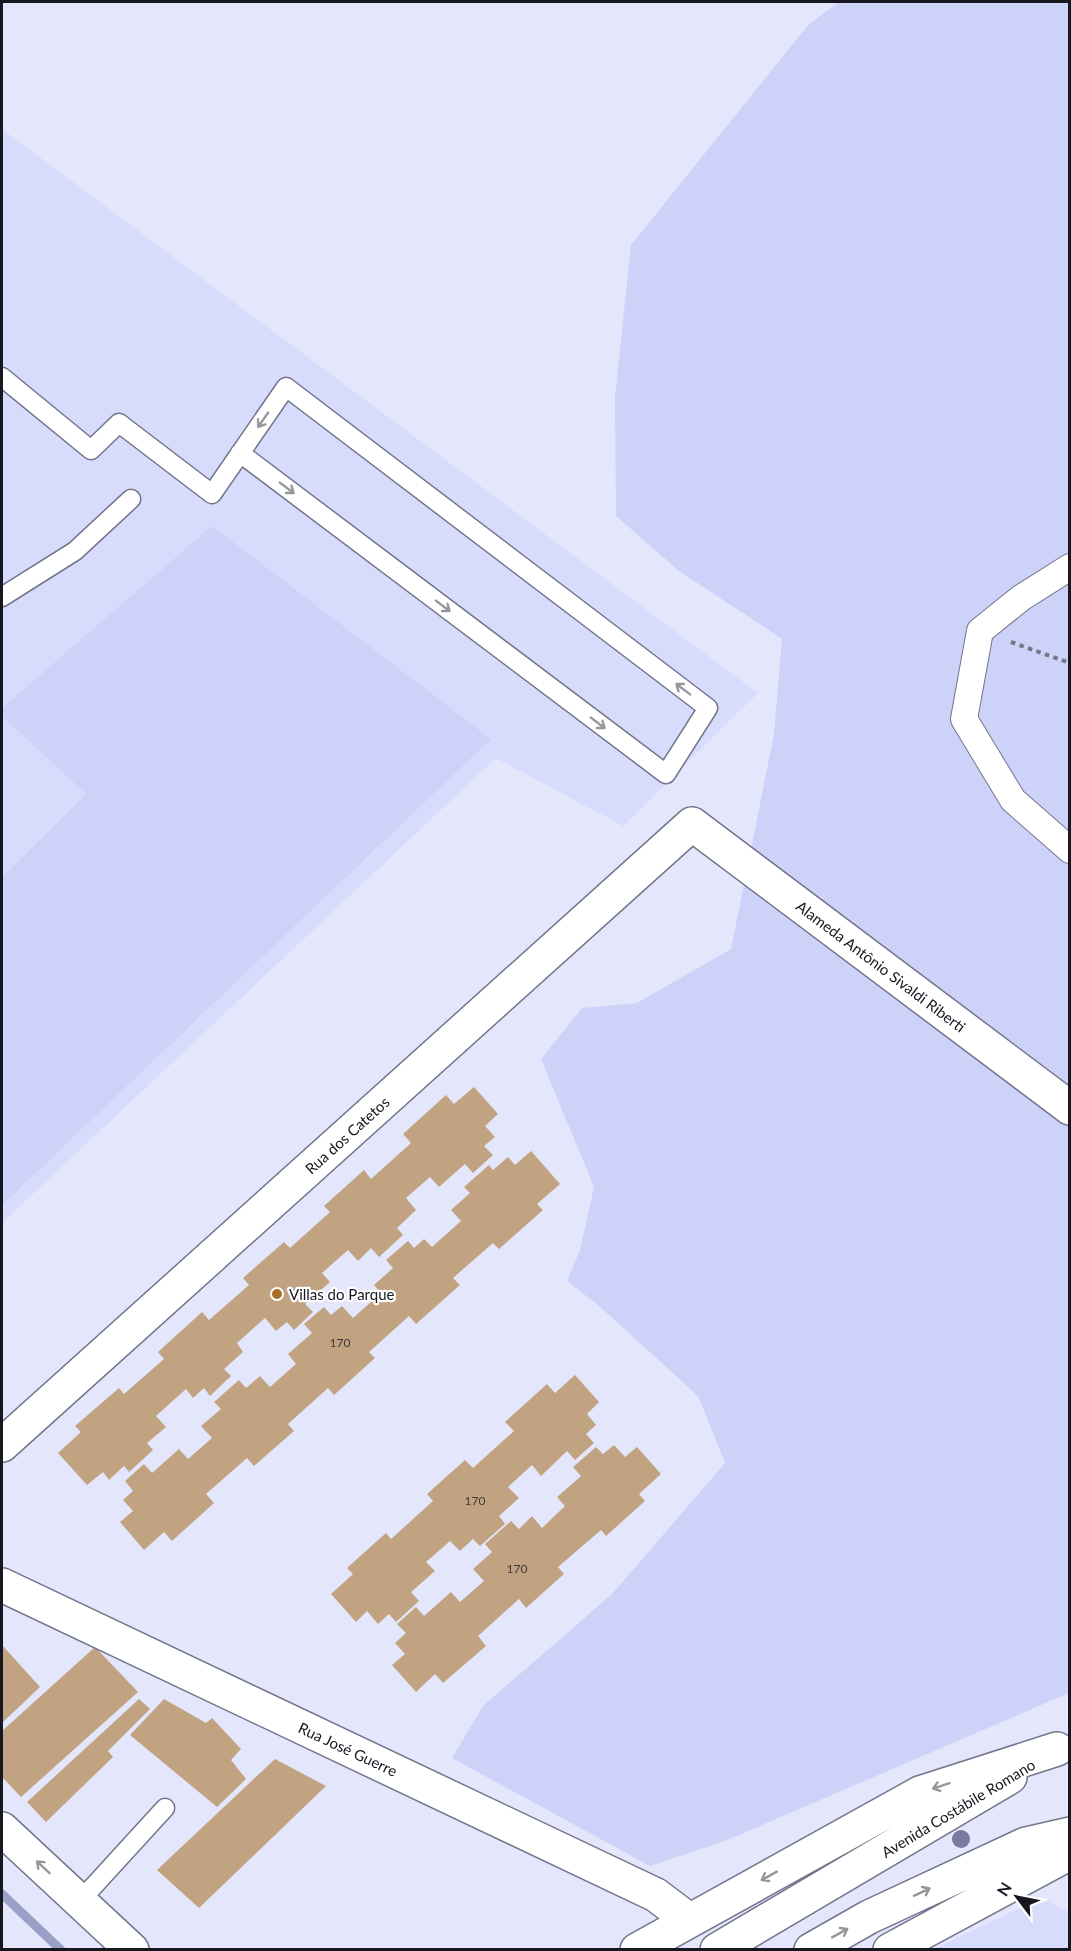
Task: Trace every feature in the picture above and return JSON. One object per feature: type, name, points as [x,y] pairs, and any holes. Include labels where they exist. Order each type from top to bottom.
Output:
[{"type":"street","points":[[1070,567],[1021,598],[980,631],[964,719],[1013,800],[1070,850]]},
{"type":"street","name":"Alameda Antônio Sivaldi Riberti","points":[[692,824],[1070,1108]]},
{"type":"street","name":"Rua dos Catetos","points":[[2,1445],[692,824]]},
{"type":"street","name":"Rua José Guerre","points":[[2,1585],[656,1895],[689,1920]]},
{"type":"street","points":[[637,1950],[920,1793],[1063,1747]]},
{"type":"street","name":"Avenida Costábile Romano","points":[[717,1950],[1063,1747]]},
{"type":"street","points":[[2,1829],[132,1950]]},
{"type":"street","points":[[811,1950],[869,1917],[1026,1844],[1070,1834]]},
{"type":"street","points":[[890,1950],[1070,1853]]},
{"type":"lane","points":[[2,377],[91,450],[119,423],[212,494],[240,453],[286,387],[708,708],[666,774],[240,453]]},
{"type":"lane","points":[[2,597],[75,551],[131,499]]},
{"type":"lane","points":[[80,1901],[165,1808]]},
{"type":"path","points":[[980,631],[1070,663]]},
{"type":"shaded area","points":[[839,2],[1069,2],[1069,1693],[725,1841],[650,1866],[452,1758],[483,1706],[612,1594],[725,1463],[698,1396],[598,1305],[567,1281],[580,1250],[594,1187],[541,1059],[582,1008],[637,1003],[731,949],[774,734],[782,639],[679,571],[616,516],[615,397],[631,245],[809,24]]},
{"type":"shaded area","points":[[2,129],[758,693],[623,826],[496,758],[2,1223]]},
{"type":"shaded area","points":[[212,526],[491,739],[2,1205],[2,877],[86,794],[2,716],[2,708]]},
{"type":"shaded area","points":[[1041,1898],[1069,1912],[1069,1949],[934,1949]]},
{"type":"building","name":"Villas do Parque","points":[[474,1087],[498,1114],[485,1126],[495,1137],[484,1146],[493,1155],[473,1173],[465,1164],[439,1187],[430,1177],[406,1198],[416,1210],[397,1228],[403,1235],[379,1257],[371,1248],[358,1261],[348,1250],[322,1273],[330,1282],[305,1304],[313,1312],[294,1330],[287,1322],[276,1331],[265,1318],[237,1343],[243,1352],[224,1369],[231,1376],[210,1396],[204,1388],[193,1398],[186,1389],[156,1416],[166,1427],[147,1443],[153,1450],[129,1472],[124,1466],[109,1480],[103,1472],[87,1485],[58,1453],[81,1432],[75,1426],[119,1388],[124,1394],[164,1359],[158,1352],[202,1312],[209,1320],[249,1285],[243,1278],[284,1242],[290,1248],[330,1212],[324,1206],[364,1170],[371,1179],[411,1143],[403,1134],[446,1095],[454,1104]]},
{"type":"building","name":"Villas do Parque","points":[[531,1151],[560,1184],[537,1204],[543,1210],[499,1249],[493,1243],[453,1278],[460,1285],[416,1324],[409,1316],[369,1352],[375,1358],[334,1395],[328,1388],[288,1424],[294,1431],[254,1466],[247,1458],[206,1494],[214,1503],[172,1541],[164,1532],[144,1550],[120,1522],[133,1511],[123,1500],[133,1491],[125,1481],[144,1464],[152,1473],[179,1449],[188,1459],[212,1438],[201,1426],[221,1409],[214,1402],[239,1380],[246,1388],[260,1376],[270,1387],[296,1364],[288,1354],[312,1333],[304,1324],[324,1307],[331,1315],[342,1306],[353,1318],[381,1293],[374,1285],[393,1268],[386,1260],[408,1241],[414,1248],[424,1239],[432,1247],[461,1221],[451,1210],[470,1193],[464,1187],[489,1165],[493,1170],[508,1157],[515,1165]]},
{"type":"building","points":[[575,1375],[599,1402],[587,1414],[596,1425],[586,1434],[594,1443],[575,1460],[567,1451],[541,1476],[532,1465],[508,1487],[519,1498],[499,1516],[505,1524],[480,1546],[473,1539],[460,1551],[450,1541],[426,1562],[435,1571],[411,1592],[419,1601],[396,1622],[389,1614],[378,1624],[367,1611],[356,1622],[331,1594],[353,1574],[347,1568],[386,1533],[391,1539],[433,1501],[427,1494],[465,1460],[473,1468],[514,1431],[505,1422],[547,1384],[555,1393]]},
{"type":"building","points":[[614,1445],[625,1457],[637,1447],[661,1474],[639,1494],[645,1501],[606,1536],[601,1530],[558,1567],[564,1574],[526,1608],[519,1599],[478,1636],[486,1646],[443,1683],[435,1674],[416,1692],[392,1665],[405,1654],[395,1643],[406,1633],[397,1624],[416,1607],[424,1616],[451,1592],[460,1602],[484,1581],[473,1569],[492,1552],[485,1544],[511,1521],[519,1529],[532,1516],[542,1528],[565,1506],[557,1497],[581,1476],[573,1467],[596,1447],[603,1454]]},
{"type":"building","points":[[2,1645],[40,1687],[2,1723]]},
{"type":"building","points":[[95,1647],[138,1692],[21,1797],[2,1777],[2,1731]]},
{"type":"building","points":[[139,1699],[150,1709],[108,1751],[113,1757],[46,1822],[27,1802]]},
{"type":"building","points":[[164,1699],[206,1723],[212,1718],[241,1749],[231,1760],[246,1779],[217,1807],[130,1735]]},
{"type":"building","points":[[275,1759],[326,1786],[199,1908],[157,1870]]},
{"type":"waterway","points":[[2,1894],[61,1950]]},
{"type":"place","name":"Villas do Parque","points":[[277,1294]]}]
